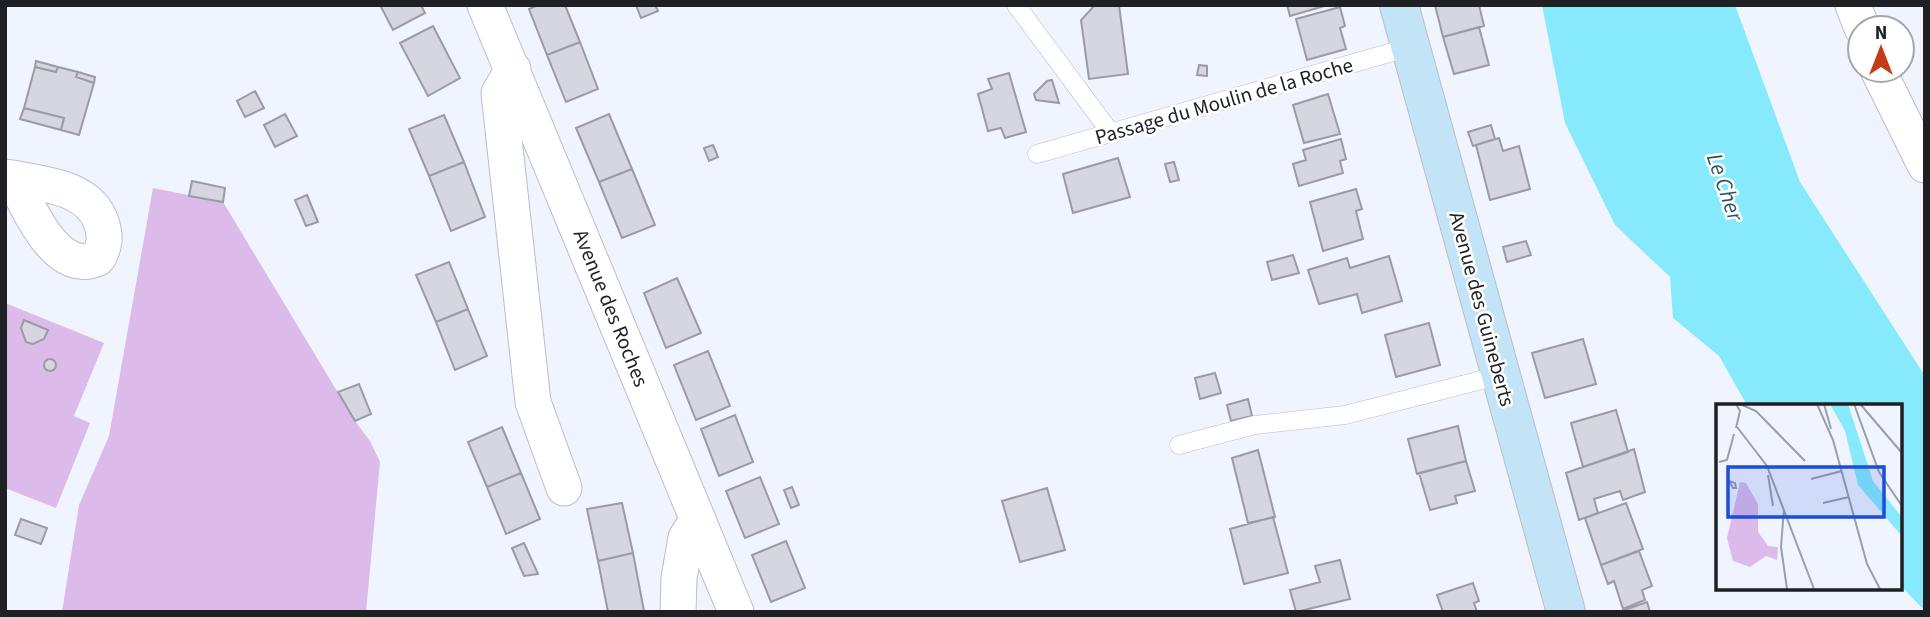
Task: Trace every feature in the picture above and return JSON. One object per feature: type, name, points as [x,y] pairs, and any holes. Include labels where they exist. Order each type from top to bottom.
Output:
[{"type":"street","name":"Avenue des Roches","points":[[485,5],[736,612]]},
{"type":"street","name":"Avenue des Guineberts","points":[[1399,5],[1566,612]]},
{"type":"street","points":[[513,69],[499,93],[533,402],[564,488]]},
{"type":"street","points":[[1885,84],[1925,165]]},
{"type":"street","points":[[678,612],[679,578],[686,538],[698,519]]},
{"type":"lane","points":[[1016,5],[1111,133]]},
{"type":"lane","name":"Passage du Moulin de la Roche","points":[[1037,154],[1410,47]]},
{"type":"lane","points":[[1178,445],[1255,425],[1345,415],[1501,375]]},
{"type":"shaded area","points":[[153,188],[223,202],[355,421],[370,441],[380,462],[366,612],[62,612],[79,505],[109,436]]},
{"type":"shaded area","points":[[5,303],[104,343],[74,416],[90,423],[56,508],[5,488]]},
{"type":"water","name":"Le Cher","points":[[1542,5],[1735,5],[1800,182],[1925,376],[1925,611],[1902,587],[1902,404],[1746,404],[1719,356],[1673,318],[1670,277],[1615,225],[1565,123]]},
{"type":"building","points":[[380,5],[421,5],[425,13],[393,30]]},
{"type":"building","points":[[538,5],[565,5],[580,42],[547,55],[529,9]]},
{"type":"building","points":[[636,5],[655,5],[658,11],[641,18]]},
{"type":"building","points":[[1095,5],[1119,5],[1128,74],[1089,79],[1081,20]]},
{"type":"building","points":[[1287,5],[1328,5],[1290,16]]},
{"type":"building","points":[[1435,5],[1479,5],[1484,26],[1443,37]]},
{"type":"building","points":[[1340,7],[1345,26],[1340,28],[1346,49],[1307,60],[1296,19]]},
{"type":"building","points":[[433,26],[460,78],[428,96],[400,43]]},
{"type":"building","points":[[1479,27],[1489,65],[1454,74],[1443,37]]},
{"type":"building","points":[[580,42],[598,89],[566,102],[547,55]]},
{"type":"building","points":[[36,61],[58,67],[56,72],[35,67]]},
{"type":"building","points":[[1199,65],[1207,66],[1207,76],[1197,75]]},
{"type":"building","points":[[35,67],[56,72],[58,67],[78,72],[76,77],[94,83],[79,135],[61,130],[64,118],[24,108]]},
{"type":"building","points":[[78,72],[95,77],[94,83],[76,77]]},
{"type":"building","points":[[1009,73],[1026,132],[1005,138],[1001,128],[988,131],[978,94],[992,89],[988,79]]},
{"type":"building","points":[[1052,80],[1059,103],[1036,100],[1034,94],[1047,81]]},
{"type":"building","points":[[255,91],[264,108],[245,117],[237,101]]},
{"type":"building","points":[[1328,94],[1340,134],[1304,143],[1293,105]]},
{"type":"building","points":[[24,108],[64,118],[61,130],[20,119]]},
{"type":"building","points":[[285,114],[297,136],[275,147],[264,125]]},
{"type":"building","points":[[609,114],[632,169],[599,182],[576,128]]},
{"type":"building","points":[[444,115],[464,162],[429,176],[409,129]]},
{"type":"building","points":[[1491,125],[1495,139],[1473,146],[1468,132]]},
{"type":"building","points":[[1499,138],[1503,151],[1519,146],[1530,189],[1490,200],[1476,145]]},
{"type":"building","points":[[1341,139],[1346,159],[1340,161],[1343,173],[1299,186],[1293,164],[1306,160],[1303,150]]},
{"type":"building","points":[[713,145],[718,157],[709,161],[704,148]]},
{"type":"building","points":[[1118,158],[1130,197],[1073,213],[1063,174]]},
{"type":"building","points":[[464,162],[485,217],[451,231],[429,176]]},
{"type":"building","points":[[1174,162],[1179,180],[1170,182],[1165,164]]},
{"type":"building","points":[[632,169],[655,225],[622,238],[599,182]]},
{"type":"building","points":[[192,181],[225,188],[223,202],[189,196]]},
{"type":"building","points":[[1356,189],[1362,209],[1356,211],[1363,239],[1323,251],[1310,202]]},
{"type":"building","points":[[307,195],[318,222],[306,226],[295,200]]},
{"type":"building","points":[[1526,241],[1531,255],[1507,262],[1503,247]]},
{"type":"building","points":[[1293,255],[1299,273],[1272,280],[1267,262]]},
{"type":"building","points":[[1389,256],[1402,301],[1362,313],[1357,294],[1319,304],[1308,270],[1347,258],[1350,268]]},
{"type":"building","points":[[449,262],[468,309],[436,322],[416,275]]},
{"type":"building","points":[[677,278],[701,333],[666,348],[644,293]]},
{"type":"building","points":[[468,309],[487,356],[455,370],[436,322]]},
{"type":"building","points":[[24,320],[48,330],[44,339],[33,344],[26,342],[21,328]]},
{"type":"building","points":[[1429,323],[1440,365],[1396,377],[1385,335]]},
{"type":"building","points":[[1583,339],[1596,384],[1545,398],[1532,353]]},
{"type":"building","points":[[708,351],[730,406],[696,420],[674,365]]},
{"type":"building","points":[[50,359],[56,365],[50,371],[44,365]]},
{"type":"building","points":[[1215,373],[1221,393],[1200,399],[1195,378]]},
{"type":"building","points":[[359,384],[371,414],[355,421],[338,392]]},
{"type":"building","points":[[1248,399],[1252,416],[1231,421],[1227,405]]},
{"type":"building","points":[[1616,410],[1628,452],[1583,467],[1571,423]]},
{"type":"building","points":[[735,415],[753,462],[719,476],[701,429]]},
{"type":"building","points":[[1458,426],[1466,461],[1417,474],[1408,439]]},
{"type":"building","points":[[502,427],[521,473],[487,487],[468,442]]},
{"type":"building","points":[[1634,449],[1645,492],[1623,500],[1620,491],[1594,499],[1598,513],[1579,520],[1566,473]]},
{"type":"building","points":[[1258,450],[1275,517],[1248,523],[1232,458]]},
{"type":"building","points":[[1466,461],[1475,491],[1455,496],[1457,503],[1430,510],[1419,473]]},
{"type":"building","points":[[521,473],[540,519],[506,534],[487,487]]},
{"type":"building","points":[[760,477],[779,524],[745,538],[726,491]]},
{"type":"building","points":[[792,487],[799,505],[791,508],[784,490]]},
{"type":"building","points":[[1047,488],[1065,550],[1020,562],[1002,501]]},
{"type":"building","points":[[622,503],[633,553],[598,561],[587,509]]},
{"type":"building","points":[[1626,503],[1643,549],[1601,565],[1585,518]]},
{"type":"building","points":[[1273,517],[1288,573],[1244,584],[1230,529]]},
{"type":"building","points":[[21,519],[47,528],[41,544],[15,535]]},
{"type":"building","points":[[786,541],[805,588],[771,602],[752,555]]},
{"type":"building","points":[[524,543],[538,574],[524,576],[512,548]]},
{"type":"building","points":[[1639,551],[1652,586],[1642,590],[1645,600],[1623,609],[1614,581],[1608,584],[1601,565]]},
{"type":"building","points":[[633,553],[644,611],[608,612],[598,561]]},
{"type":"building","points":[[1340,560],[1350,599],[1296,612],[1290,590],[1320,582],[1315,566]]},
{"type":"building","points":[[1473,583],[1479,601],[1474,603],[1477,612],[1443,612],[1437,595]]},
{"type":"building","points":[[1647,602],[1650,612],[1619,612]]}]
